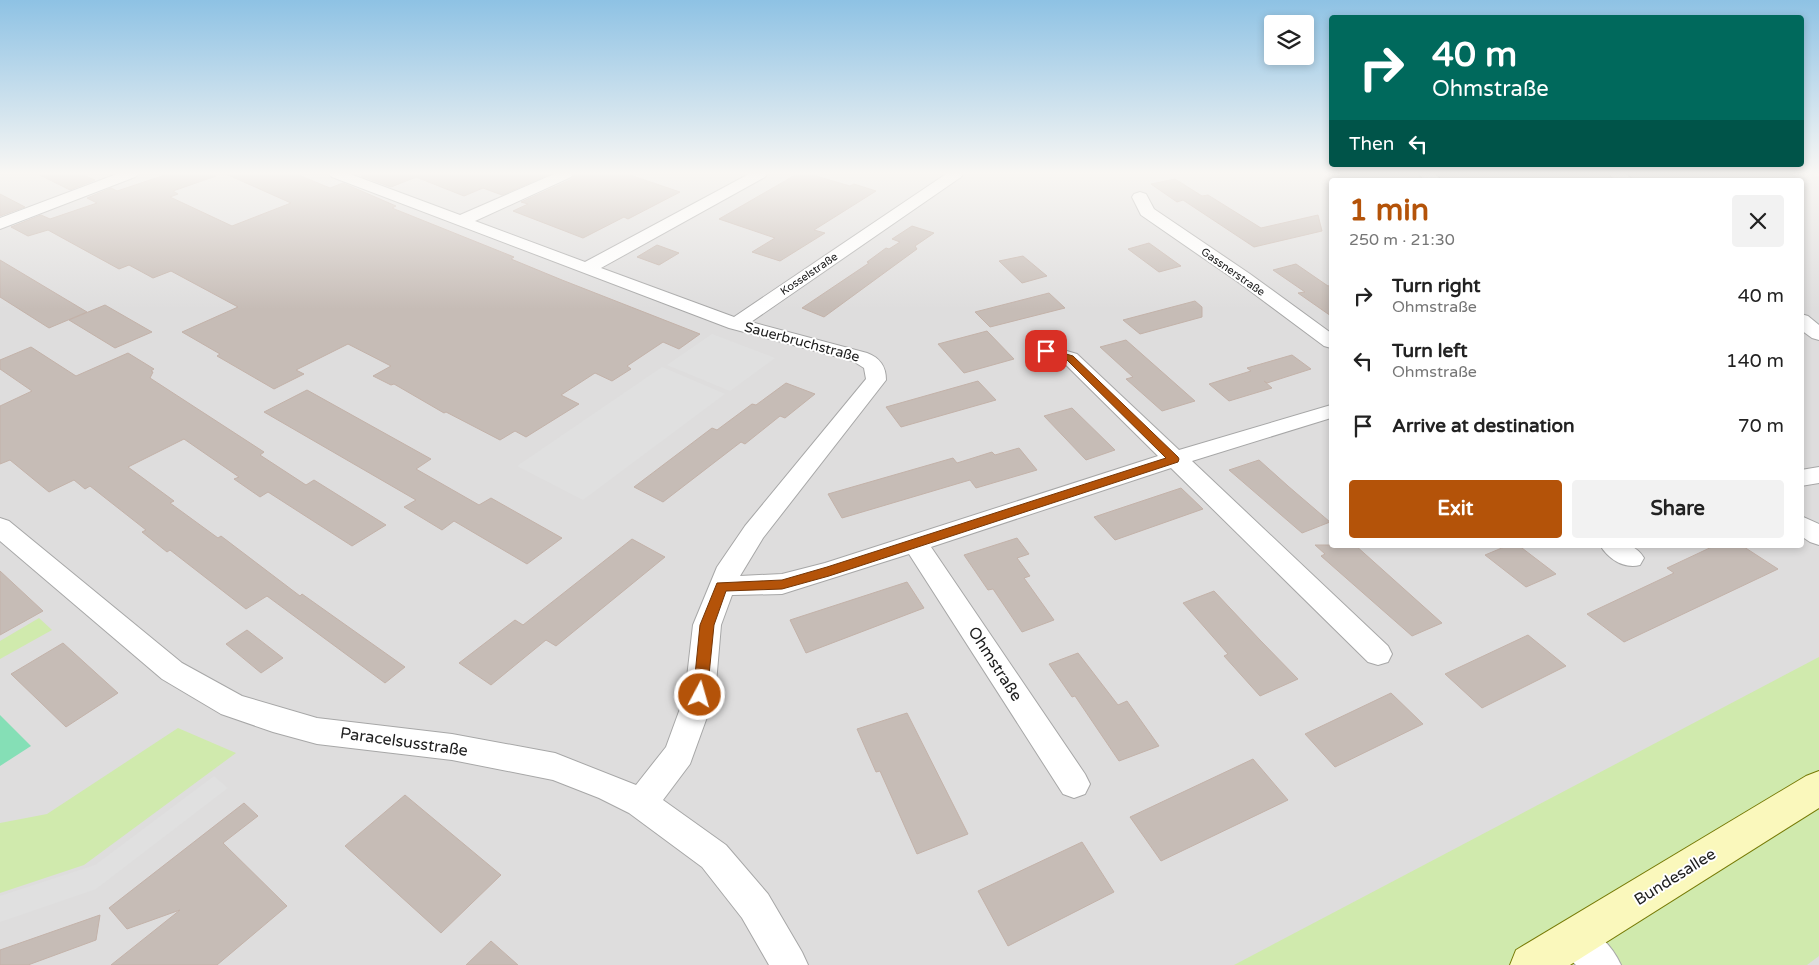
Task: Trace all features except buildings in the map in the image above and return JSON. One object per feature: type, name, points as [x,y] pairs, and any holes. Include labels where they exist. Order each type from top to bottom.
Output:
[{"type":"street","points":[[0,224],[13,219]]},
{"type":"street","name":"Sauerbruchstraße","points":[[456,219],[736,324],[860,356],[871,362],[876,370],[876,380],[754,532],[730,567],[707,625],[700,695],[679,754],[641,803]]},
{"type":"street","points":[[461,221],[465,219]]},
{"type":"street","points":[[586,269],[678,219]]},
{"type":"street","name":"Kosselstraße","points":[[736,324],[890,219]]},
{"type":"street","name":"Gassnerstraße","points":[[1156,219],[1244,278],[1329,341]]},
{"type":"street","points":[[1804,322],[1819,334]]},
{"type":"street","points":[[1046,351],[1070,358],[1378,654]]},
{"type":"street","points":[[721,586],[782,584],[829,571],[1329,411]]},
{"type":"street","points":[[1804,478],[1819,475]]},
{"type":"street","points":[[1804,526],[1819,536]]},
{"type":"street","name":"Paracelsusstraße","points":[[0,527],[172,671],[232,705],[317,731],[452,747],[555,767],[610,788],[641,803],[714,856],[755,906],[788,965]]},
{"type":"street","name":"Ohmstraße","points":[[915,543],[1074,784]]},
{"type":"street","name":"Bundesallee","points":[[1531,965],[1588,952],[1819,788]]},
{"type":"shaded area","points":[[0,219],[1329,219],[1329,548],[1804,548],[1804,219],[1819,219],[1819,965],[0,965]]},
{"type":"shaded area","points":[[712,334],[775,358],[730,391],[667,365]]},
{"type":"shaded area","points":[[662,367],[725,394],[583,500],[517,466]]},
{"type":"shaded area","points":[[214,776],[228,788],[96,889],[0,922],[0,896],[95,865]]},
{"type":"green space","points":[[39,618],[52,630],[0,659],[0,641]]},
{"type":"green space","points":[[1819,657],[1819,956],[1807,965],[1234,965]]},
{"type":"green space","points":[[0,715],[31,746],[0,766]]},
{"type":"green space","points":[[178,728],[236,753],[84,865],[0,893],[0,823],[47,814]]},
{"type":"route","points":[[700,695],[707,625],[721,586],[782,584],[829,571],[1174,459],[1070,358],[1046,351]]}]
